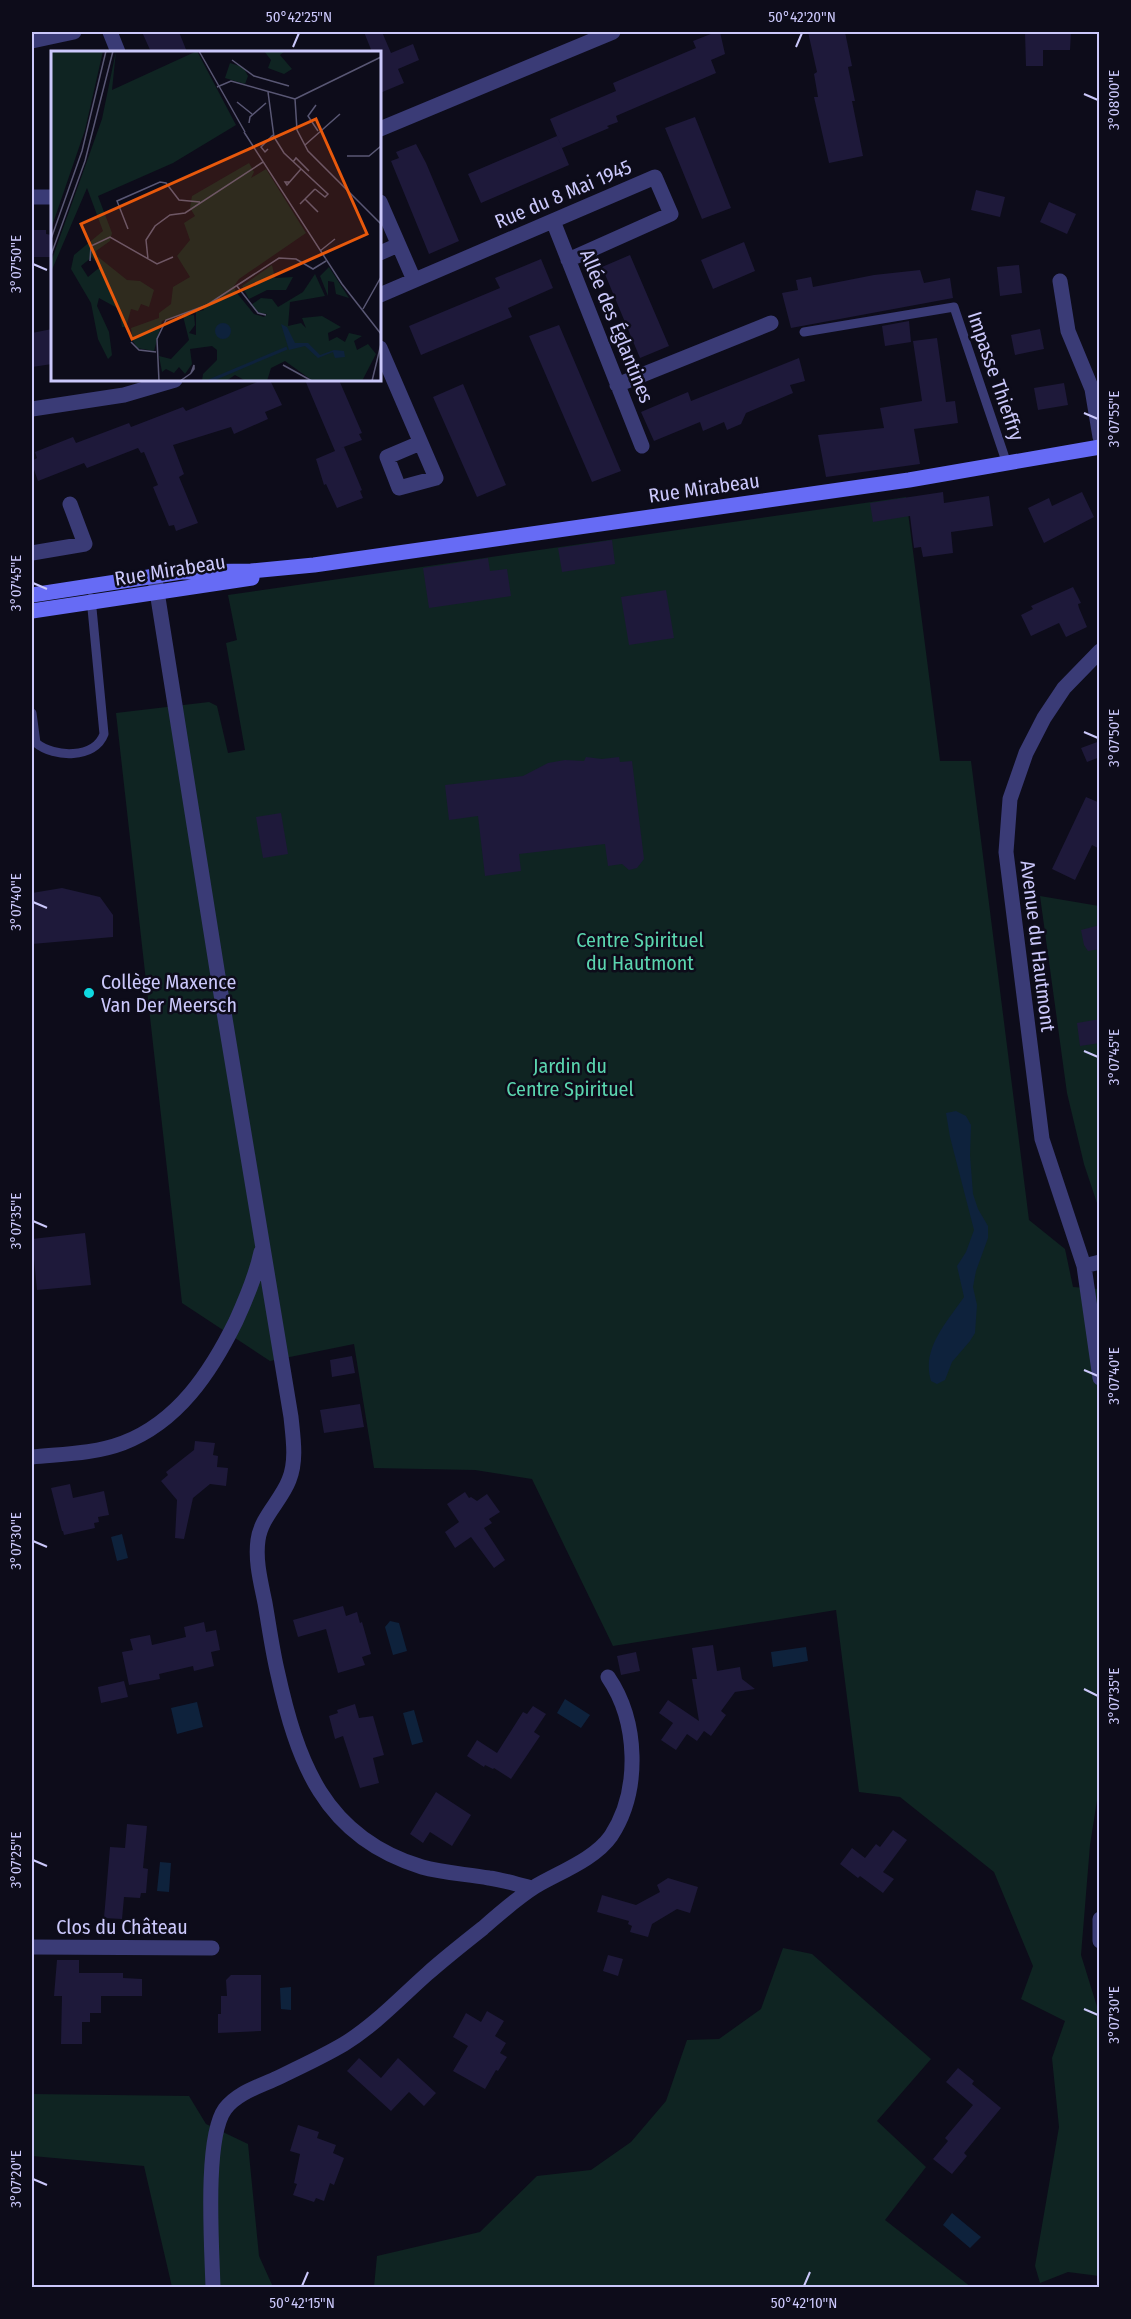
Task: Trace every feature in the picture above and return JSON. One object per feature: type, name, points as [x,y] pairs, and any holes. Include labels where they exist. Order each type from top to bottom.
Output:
[{"type":"main road","name":"Rue Mirabeau","points":[[32,595],[192,571],[250,571],[314,565],[900,482],[1100,447]]},
{"type":"main road","name":"Rue Mirabeau","points":[[32,611],[255,578],[314,565]]},
{"type":"street","points":[[32,41],[74,32]]},
{"type":"street","points":[[110,32],[118,51]]},
{"type":"street","points":[[381,129],[613,32]]},
{"type":"street","name":"Rue du 8 Mai 1945","points":[[381,295],[655,177],[671,214],[568,260]]},
{"type":"street","points":[[32,197],[51,197]]},
{"type":"street","points":[[381,204],[414,280]]},
{"type":"street","name":"Allée des Églantines","points":[[552,221],[642,446]]},
{"type":"street","points":[[381,253],[398,245]]},
{"type":"street","points":[[1060,281],[1068,331],[1092,389],[1100,437]]},
{"type":"street","points":[[617,384],[771,323]]},
{"type":"street","points":[[381,350],[420,443]]},
{"type":"street","points":[[32,409],[124,395],[172,381]]},
{"type":"street","points":[[32,553],[85,544],[70,504]]},
{"type":"street","points":[[155,576],[291,1417],[293,1453],[289,1480],[261,1528],[257,1549],[274,1660],[288,1719],[300,1756],[317,1790],[335,1813],[383,1850],[421,1866],[533,1888]]},
{"type":"street","name":"Avenue du Hautmont","points":[[1100,651],[1064,688],[1035,735],[1013,786],[1006,831],[1007,868],[1042,1139],[1092,1264],[1100,1378]]},
{"type":"street","points":[[32,1457],[92,1451],[123,1443],[151,1428],[177,1408],[198,1385],[228,1337],[254,1278],[263,1243]]},
{"type":"street","points":[[213,2288],[212,2156],[217,2125],[226,2108],[246,2092],[329,2052],[363,2030],[427,1973],[533,1888],[598,1850],[609,1838],[622,1815],[629,1789],[632,1758],[626,1717],[616,1689],[608,1677]]},
{"type":"street","points":[[1100,1919],[1100,1941]]},
{"type":"street","name":"Clos du Château","points":[[32,1947],[212,1948]]},
{"type":"lane","name":"Impasse Thieffry","points":[[804,332],[954,307],[1007,464]]},
{"type":"lane","points":[[32,713],[36,743],[51,752],[74,753],[94,748],[100,743],[104,734],[90,587]]},
{"type":"green space","name":"Centre Spirituel du Hautmont","points":[[906,497],[940,761],[971,761],[1029,1220],[1065,1249],[1073,1287],[1099,1289],[1100,1781],[1090,1845],[1081,1955],[1099,2013],[1099,2276],[1068,2272],[1040,2283],[1035,2266],[1059,2127],[1052,2058],[1065,2021],[1021,1999],[1033,1966],[994,1872],[900,1797],[859,1792],[836,1610],[613,1646],[532,1479],[475,1470],[374,1468],[354,1344],[270,1361],[182,1303],[116,713],[209,702],[217,706],[228,753],[245,750],[226,643],[237,640],[228,595]]},
{"type":"green space","points":[[1040,896],[1099,906],[1099,1209],[1084,1164],[1067,1093]]},
{"type":"green space","points":[[783,1948],[812,1954],[931,2059],[877,2121],[926,2167],[885,2220],[971,2287],[374,2287],[377,2256],[480,2232],[537,2176],[591,2170],[631,2142],[666,2101],[687,2040],[719,2039],[761,2009]]},
{"type":"green space","points":[[32,2094],[189,2096],[206,2124],[248,2144],[259,2256],[273,2287],[172,2287],[144,2166],[32,2156]]},
{"type":"water","points":[[956,1111],[966,1116],[971,1125],[970,1155],[973,1194],[978,1209],[988,1226],[988,1238],[976,1271],[973,1287],[977,1305],[975,1333],[952,1362],[945,1380],[937,1384],[931,1381],[930,1358],[937,1336],[964,1297],[957,1266],[966,1252],[974,1230],[946,1113]]},
{"type":"water","points":[[122,1534],[128,1558],[117,1561],[111,1537]]},
{"type":"water","points":[[390,1621],[399,1623],[407,1651],[393,1655],[385,1627]]},
{"type":"water","points":[[806,1647],[808,1661],[773,1667],[771,1652]]},
{"type":"water","points":[[565,1699],[590,1715],[581,1728],[557,1713]]},
{"type":"water","points":[[197,1702],[203,1727],[177,1734],[171,1708]]},
{"type":"water","points":[[414,1710],[423,1742],[412,1745],[403,1713]]},
{"type":"water","points":[[160,1862],[171,1863],[169,1892],[157,1891]]},
{"type":"water","points":[[291,1987],[291,2010],[281,2009],[280,1988]]},
{"type":"water","points":[[952,2213],[981,2237],[970,2248],[943,2225]]},
{"type":"building","points":[[142,32],[179,32],[187,51],[151,51]]},
{"type":"building","points":[[364,32],[382,32],[391,53],[413,44],[419,60],[398,69],[404,83],[381,93],[381,51],[372,51]]},
{"type":"building","points":[[720,32],[725,54],[711,60],[716,73],[616,116],[618,122],[607,126],[609,128],[562,148],[550,119],[616,91],[613,83],[696,48],[693,41]]},
{"type":"building","points":[[808,32],[845,32],[852,66],[848,67],[855,101],[852,101],[863,156],[829,163],[814,97],[818,97],[814,74],[817,72]]},
{"type":"building","points":[[1025,32],[1071,32],[1070,50],[1043,50],[1043,66],[1026,66]]},
{"type":"building","points":[[695,117],[731,208],[702,219],[665,128]]},
{"type":"building","points":[[557,136],[569,165],[481,203],[468,174]]},
{"type":"building","points":[[416,144],[459,241],[429,254],[391,161],[399,158],[396,152]]},
{"type":"building","points":[[976,190],[1005,197],[1000,217],[971,210]]},
{"type":"building","points":[[1049,202],[1076,214],[1067,234],[1040,222]]},
{"type":"building","points":[[32,230],[46,230],[46,234],[51,235],[51,257],[32,257]]},
{"type":"building","points":[[744,242],[755,271],[713,289],[701,260]]},
{"type":"building","points":[[630,255],[669,346],[640,358],[602,267]]},
{"type":"building","points":[[541,259],[553,288],[508,308],[512,317],[421,355],[409,326],[500,288],[495,278]]},
{"type":"building","points":[[1019,265],[1022,293],[1000,296],[997,267]]},
{"type":"building","points":[[920,270],[924,283],[950,278],[953,298],[791,328],[782,293],[798,290],[796,280],[811,277],[813,287],[874,275]]},
{"type":"building","points":[[909,321],[911,342],[885,346],[882,326]]},
{"type":"building","points":[[559,325],[621,471],[592,482],[529,336]]},
{"type":"building","points":[[51,329],[51,364],[32,367],[32,333]]},
{"type":"building","points":[[1040,329],[1044,349],[1015,355],[1011,335]]},
{"type":"building","points":[[937,338],[946,402],[955,401],[958,423],[914,429],[920,464],[826,477],[818,435],[884,428],[880,408],[922,401],[913,341]]},
{"type":"building","points":[[799,358],[805,381],[790,385],[793,393],[746,413],[741,424],[727,430],[724,422],[703,431],[700,422],[654,441],[641,412],[688,392],[691,401]]},
{"type":"building","points":[[260,381],[270,381],[282,405],[265,412],[268,419],[234,434],[231,427],[173,445],[184,474],[179,477],[198,523],[176,531],[174,525],[169,526],[153,487],[158,485],[144,452],[141,453],[138,448],[87,468],[84,463],[38,481],[32,464],[32,461],[37,458],[35,452],[73,437],[76,443],[129,423],[131,427],[183,407],[186,411]]},
{"type":"building","points":[[305,381],[339,381],[362,433],[359,434],[362,440],[341,448],[344,447],[362,490],[360,491],[363,498],[337,508],[326,484],[324,485],[316,459],[335,451]]},
{"type":"building","points":[[1064,383],[1068,405],[1038,410],[1034,388]]},
{"type":"building","points":[[463,384],[506,485],[477,497],[433,397]]},
{"type":"building","points":[[943,492],[944,503],[989,496],[993,526],[951,532],[953,553],[923,557],[921,547],[914,548],[910,516],[873,522],[870,503]]},
{"type":"building","points":[[1082,492],[1094,517],[1044,543],[1028,508],[1049,498],[1052,506]]},
{"type":"building","points":[[612,540],[615,564],[562,572],[558,548]]},
{"type":"building","points":[[488,558],[490,571],[507,569],[511,596],[429,608],[423,568]]},
{"type":"building","points":[[1073,587],[1081,603],[1078,604],[1079,608],[1087,627],[1066,637],[1059,623],[1031,636],[1021,615],[1033,609],[1031,606]]},
{"type":"building","points":[[666,590],[674,638],[629,645],[621,597]]},
{"type":"building","points":[[1100,741],[1100,757],[1087,762],[1081,748]]},
{"type":"building","points":[[586,757],[602,759],[619,757],[620,762],[632,761],[644,859],[637,868],[629,870],[622,864],[608,866],[605,844],[519,854],[521,871],[485,876],[478,816],[449,820],[445,785],[523,776],[548,763],[565,760],[584,761]]},
{"type":"building","points":[[1086,797],[1100,803],[1100,849],[1092,845],[1075,880],[1052,869]]},
{"type":"building","points":[[281,813],[288,854],[263,858],[256,817]]},
{"type":"building","points":[[62,888],[100,897],[113,915],[113,937],[32,944],[32,893]]},
{"type":"building","points":[[1100,925],[1100,949],[1088,951],[1084,945],[1081,930]]},
{"type":"building","points":[[1100,1019],[1100,1043],[1080,1046],[1077,1023]]},
{"type":"building","points":[[85,1233],[91,1285],[37,1290],[32,1239]]},
{"type":"building","points":[[352,1356],[355,1373],[332,1377],[330,1360]]},
{"type":"building","points":[[360,1404],[364,1427],[324,1433],[320,1410]]},
{"type":"building","points":[[195,1441],[215,1443],[213,1455],[218,1456],[217,1467],[228,1468],[226,1486],[210,1484],[193,1498],[184,1539],[175,1538],[177,1500],[161,1481],[168,1475],[166,1472],[194,1450]]},
{"type":"building","points":[[70,1484],[73,1498],[104,1491],[109,1515],[98,1517],[99,1522],[94,1523],[95,1528],[64,1535],[51,1488]]},
{"type":"building","points":[[465,1492],[469,1498],[477,1501],[487,1494],[500,1512],[489,1519],[492,1523],[484,1528],[505,1560],[494,1568],[471,1537],[455,1548],[445,1532],[459,1522],[447,1504]]},
{"type":"building","points":[[343,1606],[346,1616],[357,1612],[371,1654],[362,1657],[365,1665],[338,1673],[326,1629],[298,1637],[293,1620]]},
{"type":"building","points":[[204,1622],[206,1632],[216,1630],[220,1650],[211,1652],[214,1666],[194,1671],[193,1666],[159,1674],[160,1679],[129,1685],[122,1652],[133,1650],[130,1639],[150,1635],[152,1645],[186,1637],[184,1627]]},
{"type":"building","points":[[713,1645],[717,1671],[740,1667],[742,1679],[755,1689],[735,1692],[721,1711],[726,1715],[711,1736],[704,1731],[697,1741],[687,1734],[676,1750],[661,1740],[673,1723],[659,1713],[668,1700],[699,1721],[692,1679],[697,1679],[692,1648]]},
{"type":"building","points":[[636,1652],[640,1671],[621,1675],[617,1656]]},
{"type":"building","points":[[124,1681],[128,1697],[101,1703],[98,1687]]},
{"type":"building","points":[[355,1704],[359,1718],[373,1716],[384,1755],[373,1758],[379,1783],[360,1788],[343,1736],[335,1739],[329,1716],[338,1713],[337,1710]]},
{"type":"building","points":[[533,1706],[546,1714],[534,1732],[540,1736],[511,1779],[494,1768],[485,1765],[484,1767],[467,1756],[477,1740],[497,1753],[523,1712],[527,1714]]},
{"type":"building","points":[[436,1792],[471,1815],[452,1846],[430,1832],[423,1843],[410,1834]]},
{"type":"building","points":[[127,1824],[147,1826],[143,1868],[148,1869],[146,1893],[141,1893],[140,1898],[124,1897],[122,1919],[104,1918],[110,1847],[125,1848]]},
{"type":"building","points":[[893,1830],[907,1840],[883,1872],[894,1879],[883,1893],[840,1864],[852,1848],[865,1858],[876,1844],[880,1847]]},
{"type":"building","points":[[668,1878],[698,1887],[690,1913],[677,1909],[652,1924],[648,1937],[630,1932],[632,1926],[628,1924],[629,1921],[597,1912],[602,1895],[636,1905],[660,1892],[657,1885]]},
{"type":"building","points":[[608,1955],[623,1959],[618,1976],[603,1971]]},
{"type":"building","points":[[57,1960],[79,1960],[79,1973],[123,1973],[123,1978],[142,1979],[142,1996],[101,1996],[101,2013],[90,2013],[90,2022],[82,2022],[82,2044],[61,2044],[62,1996],[54,1996]]},
{"type":"building","points":[[231,1975],[261,1975],[261,2031],[218,2033],[221,1996],[227,1996],[226,1980]]},
{"type":"building","points":[[487,2011],[504,2021],[495,2036],[506,2043],[500,2053],[507,2057],[485,2089],[453,2071],[468,2046],[453,2037],[466,2013],[481,2022]]},
{"type":"building","points":[[359,2058],[381,2078],[398,2058],[436,2093],[424,2106],[409,2092],[391,2111],[347,2071]]},
{"type":"building","points":[[958,2068],[974,2081],[972,2084],[1001,2108],[964,2153],[967,2156],[952,2174],[933,2159],[948,2141],[945,2138],[973,2105],[946,2082]]},
{"type":"building","points":[[298,2125],[319,2132],[317,2138],[336,2145],[333,2153],[344,2158],[334,2185],[330,2183],[324,2201],[316,2198],[314,2202],[293,2195],[297,2184],[294,2183],[300,2154],[290,2151]]},
{"type":"place","name":"Collège Maxence Van Der Meersch","points":[[89,993]]},
{"type":"park label","name":"Jardin du Centre Spirituel","points":[[570,1078]]}]
